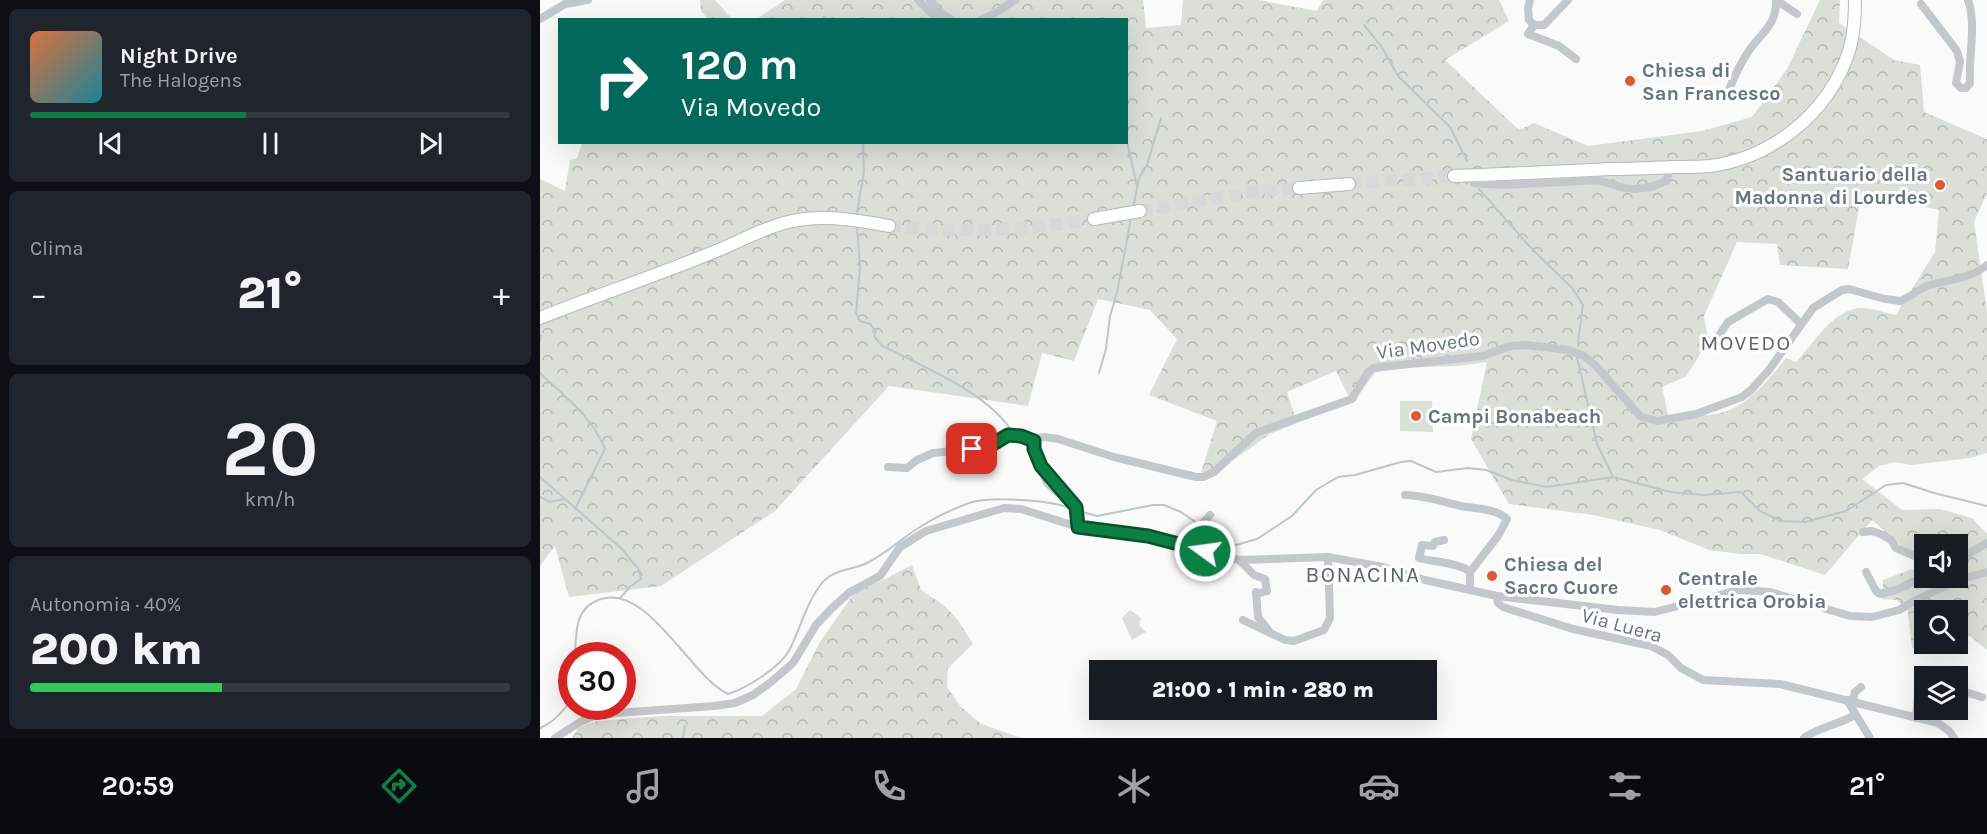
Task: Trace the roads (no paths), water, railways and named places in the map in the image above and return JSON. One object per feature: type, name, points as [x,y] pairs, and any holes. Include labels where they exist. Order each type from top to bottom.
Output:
[{"type":"highway","points":[[1454,176],[1710,166],[1752,155],[1770,146],[1806,119],[1819,105],[1843,67],[1854,33],[1855,0]]},
{"type":"highway","points":[[1299,188],[1349,184]]},
{"type":"highway","points":[[1094,219],[1140,211]]},
{"type":"highway","points":[[540,318],[717,251],[761,230],[778,225],[807,219],[838,218],[888,226]]},
{"type":"street","points":[[540,19],[565,4],[588,0]]},
{"type":"street","points":[[918,0],[938,18]]},
{"type":"street","points":[[930,0],[940,12],[949,18]]},
{"type":"street","points":[[985,18],[1015,0]]},
{"type":"street","points":[[1530,0],[1529,20],[1534,25],[1544,25],[1568,0]]},
{"type":"street","points":[[1776,0],[1797,14]]},
{"type":"street","points":[[1726,96],[1744,58],[1766,32],[1777,13],[1776,0]]},
{"type":"street","points":[[1921,4],[1957,51],[1960,67],[1956,83],[1961,88],[1966,88],[1970,83],[1968,75],[1972,30],[1971,8],[1968,0]]},
{"type":"street","points":[[1534,25],[1528,34],[1559,46],[1576,59]]},
{"type":"street","points":[[1474,183],[1503,185],[1598,180],[1635,189],[1651,187],[1666,181],[1671,167]]},
{"type":"street","name":"Via Movedo","points":[[1034,441],[1044,437],[1051,438],[1114,457],[1203,477],[1214,472],[1256,433],[1352,399],[1368,372],[1373,368],[1473,357],[1510,346],[1526,345],[1577,352],[1596,366],[1640,416],[1658,421],[1676,418],[1742,397],[1769,370],[1813,308],[1842,290],[1850,289],[1901,301],[1917,290],[1967,278],[1987,265]]},
{"type":"street","points":[[1716,340],[1728,322],[1768,299],[1778,302],[1801,324]]},
{"type":"street","points":[[888,467],[908,468],[917,460],[933,453],[972,449],[993,444],[1008,435],[1021,436],[1034,441],[1034,449],[1041,466],[1076,507],[1078,522]]},
{"type":"street","points":[[1405,495],[1418,495],[1484,509],[1503,515],[1507,519],[1498,536],[1470,572],[1468,581],[1470,590]]},
{"type":"street","points":[[555,738],[594,716],[714,706],[735,703],[753,694],[793,663],[816,626],[832,608],[850,592],[880,576],[900,547],[926,531],[1004,508],[1014,507],[1148,536],[1239,560],[1328,557],[1383,567],[1425,580],[1497,596],[1618,610],[1655,612],[1739,590],[1770,592],[1850,616],[1872,617],[1899,610],[1958,580],[1987,572]]},
{"type":"street","points":[[1188,547],[1200,526],[1210,515]]},
{"type":"street","points":[[1863,532],[1872,531],[1883,535],[1891,540],[1896,548],[1914,556]]},
{"type":"street","points":[[1444,540],[1435,542],[1433,546],[1422,545],[1419,558],[1464,567],[1470,572]]},
{"type":"street","points":[[1968,554],[1987,543]]},
{"type":"street","points":[[1243,621],[1294,641],[1324,630],[1330,618],[1328,557]]},
{"type":"street","points":[[1239,560],[1254,575],[1265,579],[1267,591],[1256,593],[1258,617],[1274,635]]},
{"type":"street","points":[[1866,572],[1880,594],[1896,590],[1914,581]]},
{"type":"street","name":"Via Luera","points":[[1497,596],[1498,603],[1503,607],[1573,629],[1651,646],[1668,655],[1681,668],[1703,680],[1780,684],[1914,717]]},
{"type":"street","points":[[1861,687],[1849,701],[1870,738]]},
{"type":"street","points":[[1968,693],[1982,697]]},
{"type":"street","points":[[1804,738],[1811,733],[1835,726],[1855,715]]},
{"type":"street","name":"Via Luera","points":[[1925,720],[1945,727],[1954,738]]},
{"type":"waterway","points":[[1364,25],[1381,46],[1398,76],[1450,127],[1467,161]]},
{"type":"waterway","points":[[1133,209],[1139,178],[1147,165],[1161,118]]},
{"type":"waterway","points":[[856,217],[864,172],[863,144]]},
{"type":"waterway","points":[[1128,144],[1137,186]]},
{"type":"waterway","points":[[1479,189],[1529,246],[1573,289],[1583,305],[1578,343]]},
{"type":"waterway","points":[[1099,373],[1106,349],[1110,316],[1117,293],[1131,218]]},
{"type":"waterway","points":[[857,226],[860,267],[856,313],[860,321],[870,324],[876,331],[874,336],[881,345],[953,382],[988,405],[1013,433]]},
{"type":"waterway","points":[[540,341],[541,335]]},
{"type":"waterway","points":[[1577,357],[1597,444],[1613,477]]},
{"type":"waterway","points":[[540,373],[593,426],[605,449],[575,509]]},
{"type":"waterway","points":[[1018,440],[1027,444],[1045,485],[1067,505]]},
{"type":"waterway","points":[[1203,527],[1223,541],[1236,545],[1257,539],[1292,516],[1316,490],[1338,477],[1411,461],[1436,472],[1468,468],[1486,470],[1512,480],[1547,487],[1613,477],[1671,492],[1704,495],[1741,492],[1760,511],[1781,521],[1805,522],[1846,511],[1886,485],[1903,483],[1987,506]]},
{"type":"waterway","points":[[540,477],[622,549],[639,570],[641,579],[620,598]]},
{"type":"waterway","points":[[540,497],[550,502],[564,499]]},
{"type":"waterway","points":[[576,642],[579,621],[586,608],[601,599],[618,598],[635,605],[652,618],[699,669],[728,694],[763,676],[786,656],[812,599],[827,578],[837,572],[874,559],[931,520],[969,503],[979,501],[1006,499],[1036,501],[1073,509]]},
{"type":"waterway","points":[[1079,511],[1097,516],[1164,505],[1181,512],[1198,524]]},
{"type":"waterway","points":[[540,728],[558,716]]},
{"type":"waterway","points":[[683,738],[685,726]]},
{"type":"tunnel","points":[[1349,184],[1454,176]]},
{"type":"tunnel","points":[[1140,211],[1259,191],[1299,188]]},
{"type":"tunnel","points":[[889,226],[940,230],[992,230],[1094,219]]},
{"type":"place","name":"Chiesa di San Francesco","points":[[1630,81]]},
{"type":"place","name":"Santuario della Madonna di Lourdes","points":[[1940,185]]},
{"type":"place","name":"Campi Bonabeach","points":[[1416,416]]},
{"type":"place","name":"Chiesa del Sacro Cuore","points":[[1492,576]]},
{"type":"place","name":"Centrale elettrica Orobia","points":[[1666,590]]},
{"type":"district","name":"MOVEDO","points":[[1746,343]]},
{"type":"district","name":"BONACINA","points":[[1363,574]]}]
